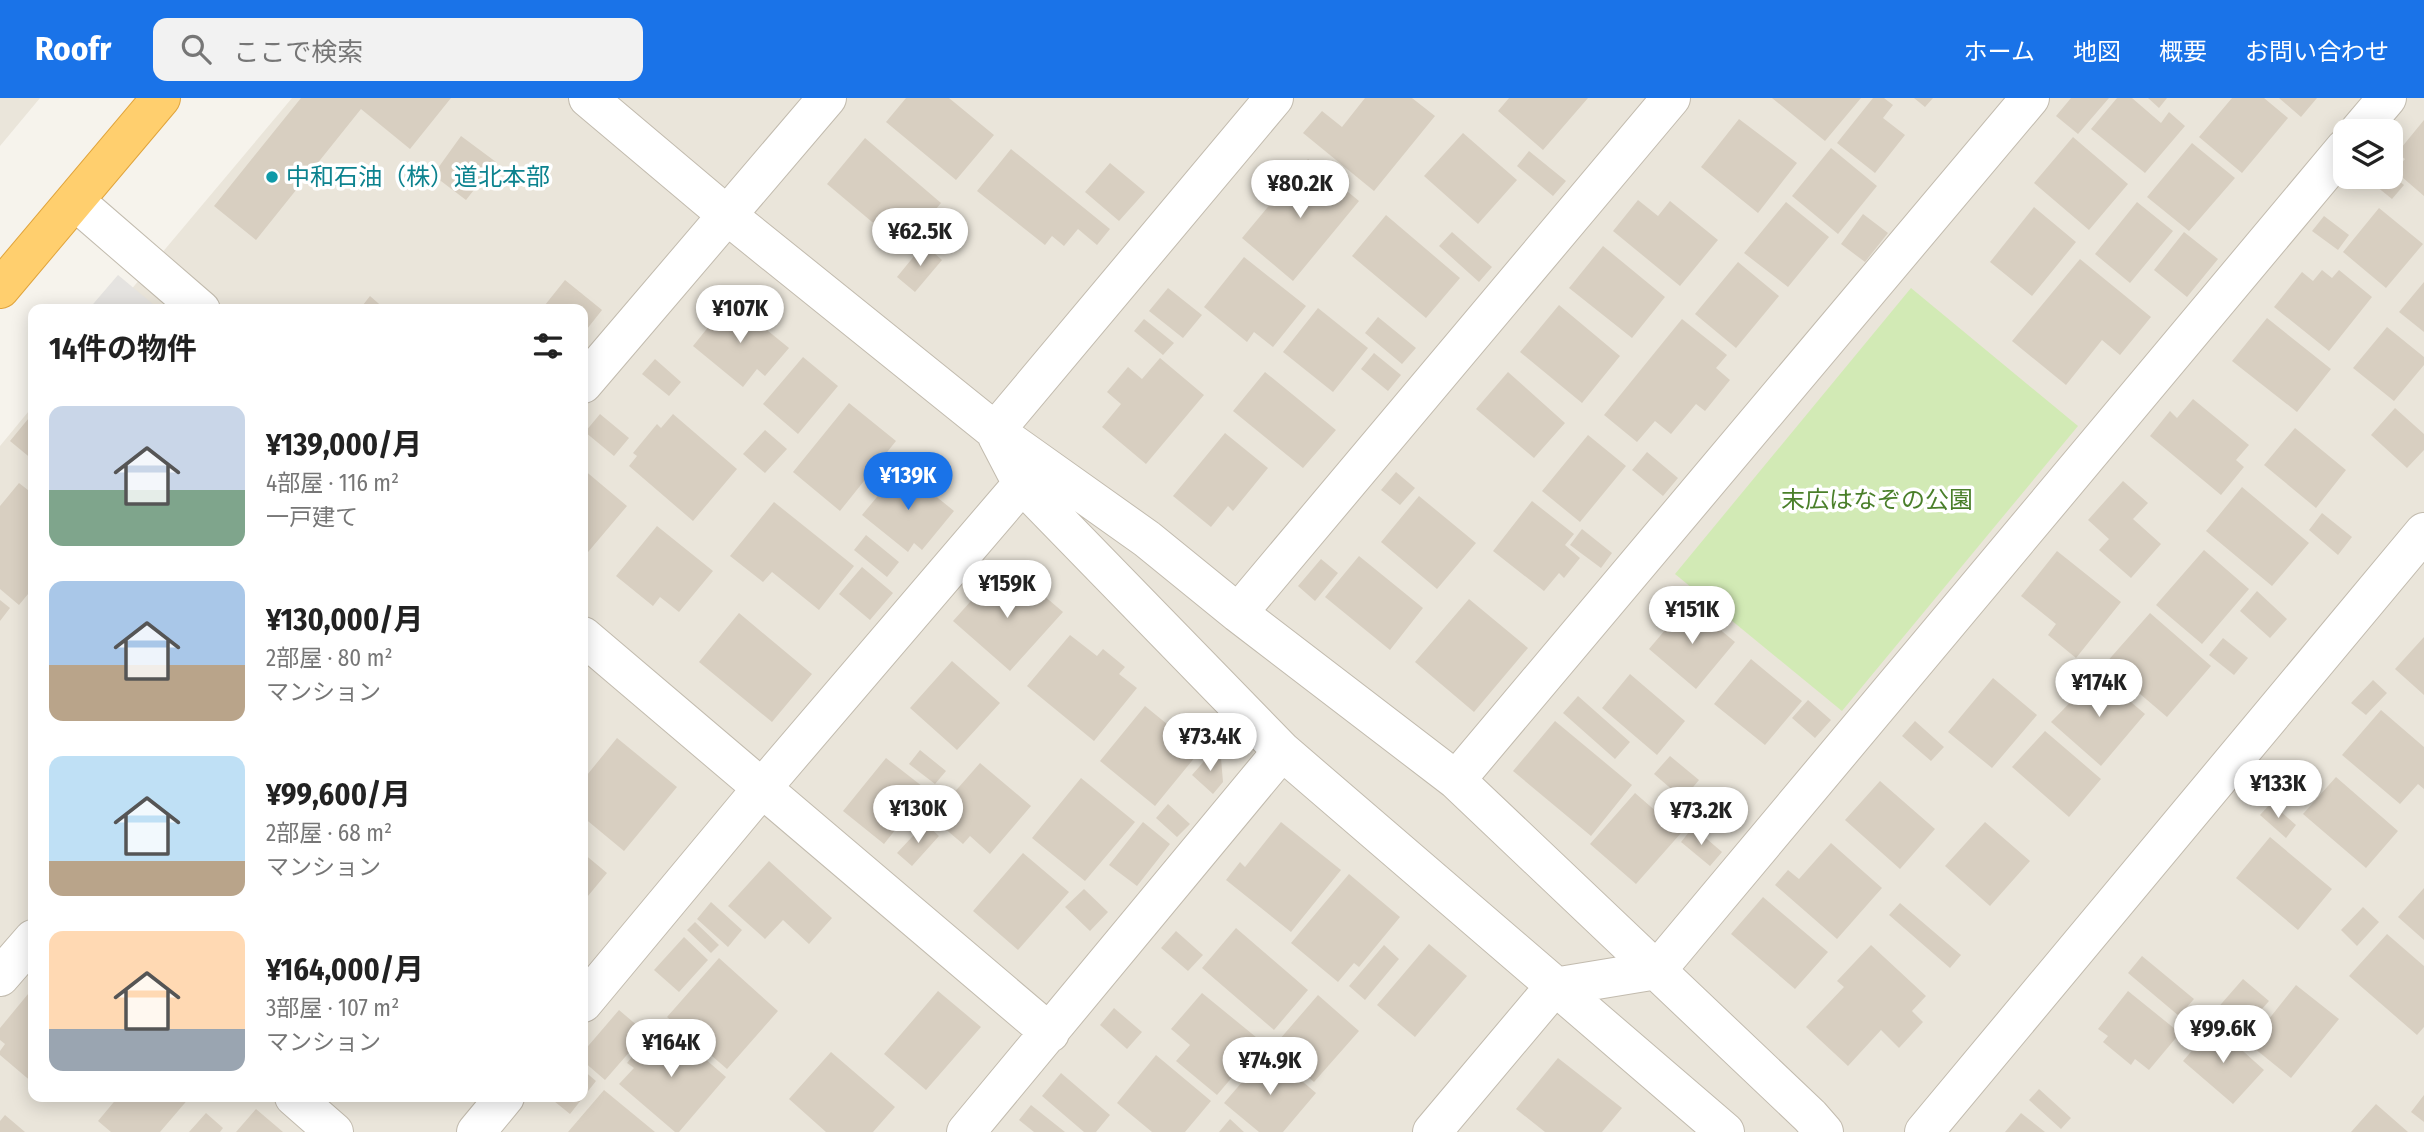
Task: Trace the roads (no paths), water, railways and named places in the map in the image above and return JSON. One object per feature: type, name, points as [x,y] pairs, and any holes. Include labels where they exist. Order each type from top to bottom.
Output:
[{"type":"highway","points":[[0,289],[161,98]]},
{"type":"street","points":[[588,98],[728,216],[995,431],[1147,539],[1238,613],[1456,780],[1824,1132]]},
{"type":"street","points":[[588,378],[827,98]]},
{"type":"street","points":[[995,431],[1274,98]]},
{"type":"street","points":[[1238,613],[1671,98]]},
{"type":"street","points":[[1456,780],[2030,98]]},
{"type":"street","points":[[2369,119],[2387,98]]},
{"type":"street","points":[[1432,1132],[1555,987],[1657,970],[2333,162]]},
{"type":"street","points":[[75,201],[194,304]]},
{"type":"street","points":[[995,431],[1022,484],[1282,751],[1725,1132]]},
{"type":"street","points":[[588,997],[762,788],[1022,484]]},
{"type":"street","points":[[1924,1132],[2424,532]]},
{"type":"street","points":[[588,640],[1050,1033]]},
{"type":"street","points":[[966,1132],[1282,751]]},
{"type":"street","points":[[0,977],[28,945]]},
{"type":"street","points":[[300,1102],[334,1132]]},
{"type":"street","points":[[476,1132],[501,1102]]},
{"type":"place","name":"中和石油（株）道北本部","points":[[272,177]]},
{"type":"park label","name":"末広はなぞの公園","points":[[1877,500]]}]
